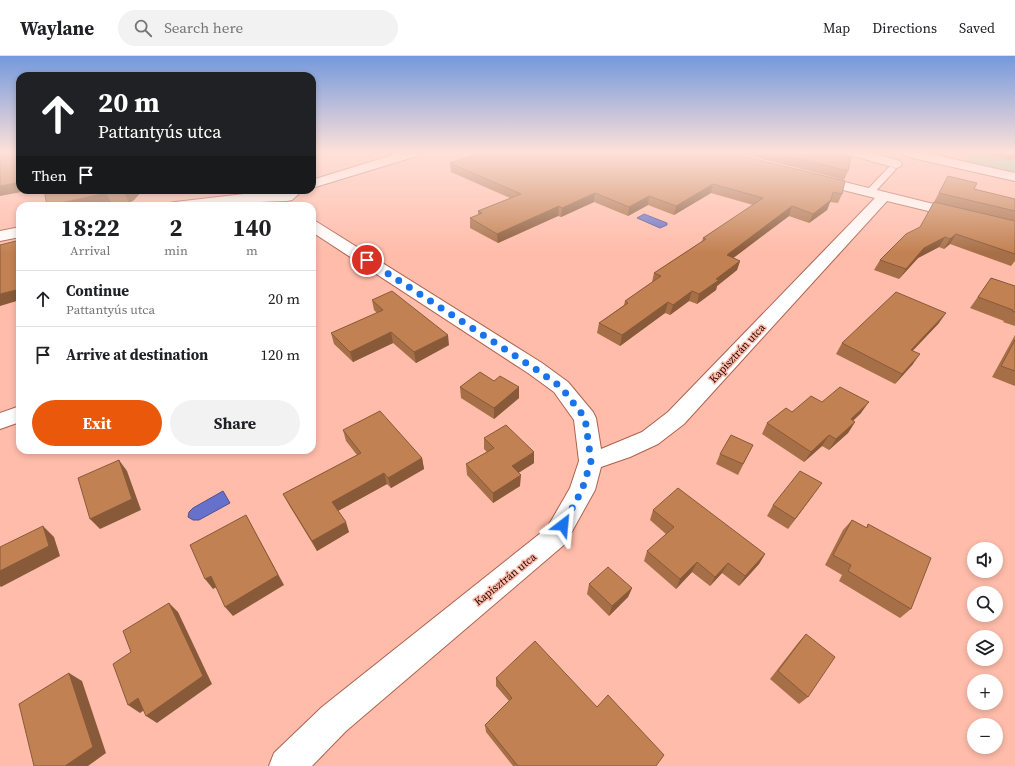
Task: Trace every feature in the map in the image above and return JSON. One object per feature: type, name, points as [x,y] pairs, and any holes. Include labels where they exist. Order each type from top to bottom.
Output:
[{"type":"street","points":[[845,186],[1015,228]]},
{"type":"street","name":"Kapisztrán utca","points":[[287,766],[334,720],[556,536],[582,490],[591,461],[622,451],[650,438],[676,418],[877,194]]},
{"type":"street","points":[[210,202],[244,198],[290,198]]},
{"type":"street","points":[[316,228],[561,387],[585,418],[591,461]]},
{"type":"street","points":[[0,236],[16,233]]},
{"type":"street","points":[[0,421],[16,415]]},
{"type":"lane","points":[[877,194],[882,186]]},
{"type":"water","points":[[644,214],[667,223],[667,225],[660,228],[637,218]]},
{"type":"water","points":[[223,491],[230,503],[199,520],[193,520],[188,517],[189,512],[193,508]]},
{"type":"building","points":[[503,186],[709,186],[676,206],[649,196],[629,207],[595,193],[562,208],[559,206],[497,234],[470,218],[482,213],[478,211],[521,194]]},
{"type":"building","points":[[721,186],[844,186],[842,194],[833,192],[831,200],[813,214],[792,206],[727,255],[740,261],[716,279],[719,280],[699,294],[692,291],[673,305],[668,302],[622,335],[599,323],[628,303],[625,301],[661,276],[654,273],[706,239],[703,238],[763,198]]},
{"type":"building","points":[[943,186],[975,186],[974,189],[1015,199],[1015,211],[939,193]]},
{"type":"building","points":[[45,194],[101,194],[65,202],[46,202]]},
{"type":"building","points":[[934,202],[1015,221],[1015,254],[956,234],[950,239],[945,237],[924,248],[906,269],[880,260],[906,234],[920,227]]},
{"type":"building","points":[[16,241],[16,290],[0,294],[0,245]]},
{"type":"building","points":[[991,278],[1015,286],[1015,312],[978,297]]},
{"type":"building","points":[[392,291],[448,335],[414,352],[391,332],[350,352],[331,333],[383,310],[372,300]]},
{"type":"building","points":[[896,292],[946,313],[911,350],[920,354],[902,374],[842,343]]},
{"type":"building","points":[[1015,340],[1015,371],[1001,366]]},
{"type":"building","points":[[480,372],[494,381],[500,376],[519,387],[494,408],[460,387]]},
{"type":"building","points":[[840,387],[869,402],[851,419],[855,422],[836,439],[829,435],[811,452],[767,423],[786,408],[792,412],[811,396],[822,402]]},
{"type":"building","points":[[380,411],[422,458],[388,478],[384,473],[332,502],[346,522],[312,541],[283,494],[361,453],[343,430]]},
{"type":"building","points":[[506,425],[534,452],[512,466],[521,475],[493,493],[466,464],[494,448],[484,438]]},
{"type":"building","points":[[731,435],[753,445],[743,464],[720,454]]},
{"type":"building","points":[[119,460],[132,499],[90,519],[78,478]]},
{"type":"building","points":[[800,471],[822,483],[795,519],[773,505]]},
{"type":"building","points":[[678,488],[765,554],[745,576],[728,563],[715,577],[697,562],[680,579],[647,551],[674,527],[653,510]]},
{"type":"building","points":[[246,515],[278,575],[225,607],[211,576],[205,579],[190,545]]},
{"type":"building","points":[[852,520],[867,528],[868,524],[931,558],[911,609],[848,571],[851,565],[833,555]]},
{"type":"building","points":[[43,526],[49,546],[0,571],[0,547]]},
{"type":"building","points":[[608,567],[632,588],[612,606],[589,584]]},
{"type":"building","points":[[169,603],[203,676],[146,716],[138,698],[128,705],[113,664],[131,652],[123,631]]},
{"type":"building","points":[[806,634],[835,657],[808,697],[778,671]]},
{"type":"building","points":[[535,641],[597,707],[608,695],[664,755],[656,766],[518,766],[485,725],[512,698],[496,678]]},
{"type":"building","points":[[69,673],[93,747],[65,766],[34,766],[19,704]]},
{"type":"route","points":[[367,260],[561,387],[585,418],[591,461],[582,490],[563,525]]}]
